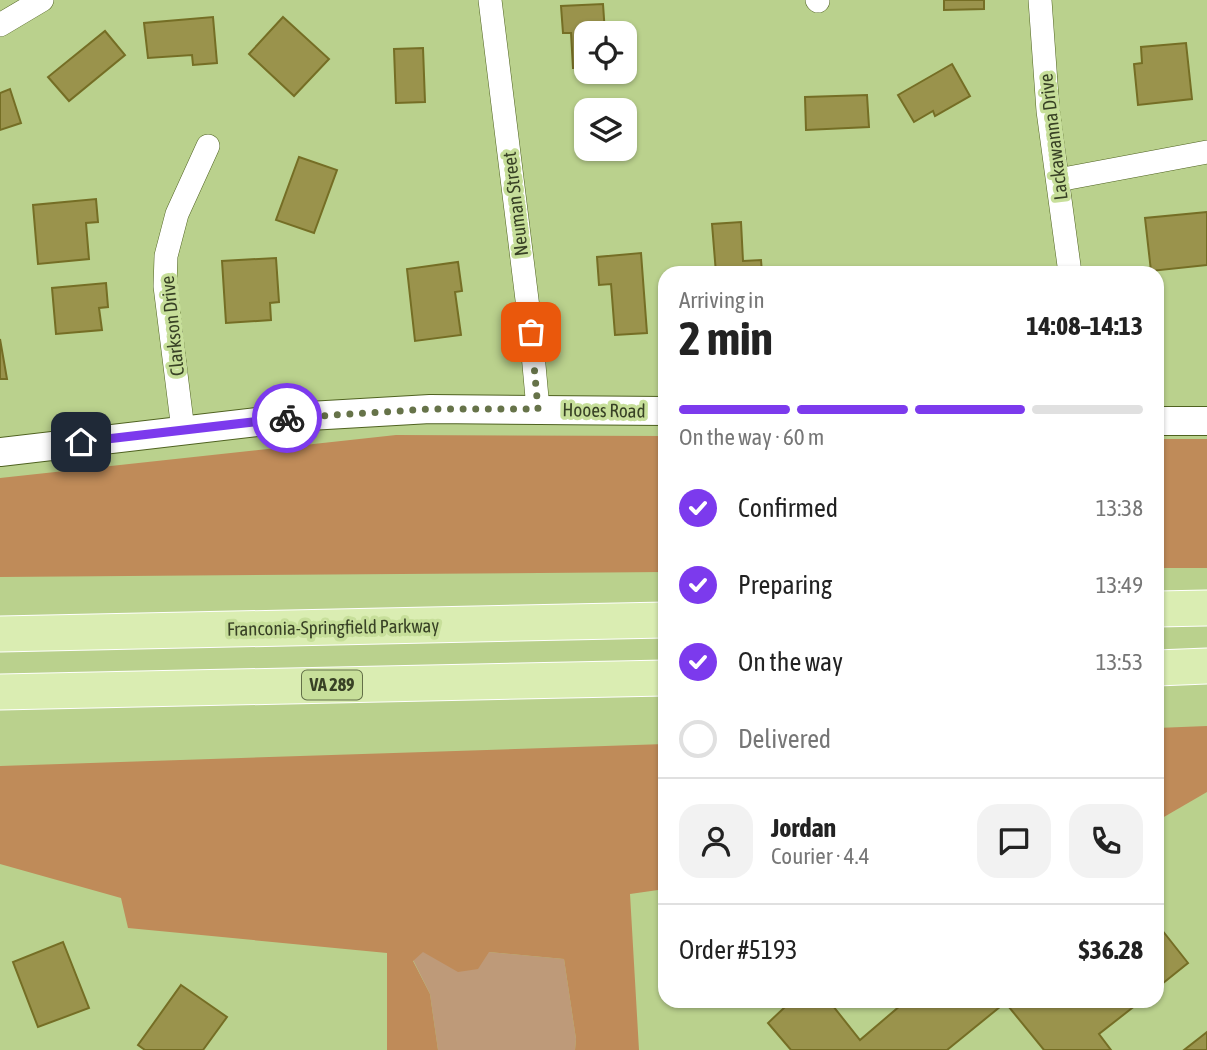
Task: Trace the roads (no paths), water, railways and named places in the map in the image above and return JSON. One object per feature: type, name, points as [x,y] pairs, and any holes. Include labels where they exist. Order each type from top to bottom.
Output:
[{"type":"main road","points":[[1164,609],[1207,608]]},
{"type":"main road","name":"Franconia-Springfield Parkway","points":[[0,634],[658,620]]},
{"type":"main road","points":[[1164,667],[1207,666]]},
{"type":"main road","name":"VA 289","points":[[0,692],[658,678]]},
{"type":"street","points":[[0,25],[43,0]]},
{"type":"street","name":"Neuman Street","points":[[491,0],[538,409]]},
{"type":"street","name":"Lackawanna Drive","points":[[1040,0],[1048,111],[1069,266]]},
{"type":"street","name":"Clarkson Drive","points":[[183,430],[165,286],[166,256],[177,214],[208,146]]},
{"type":"street","points":[[1058,180],[1207,152]]},
{"type":"street","name":"Hooes Road","points":[[0,452],[309,416],[430,409],[658,411]]},
{"type":"street","points":[[1164,421],[1207,421]]}]
